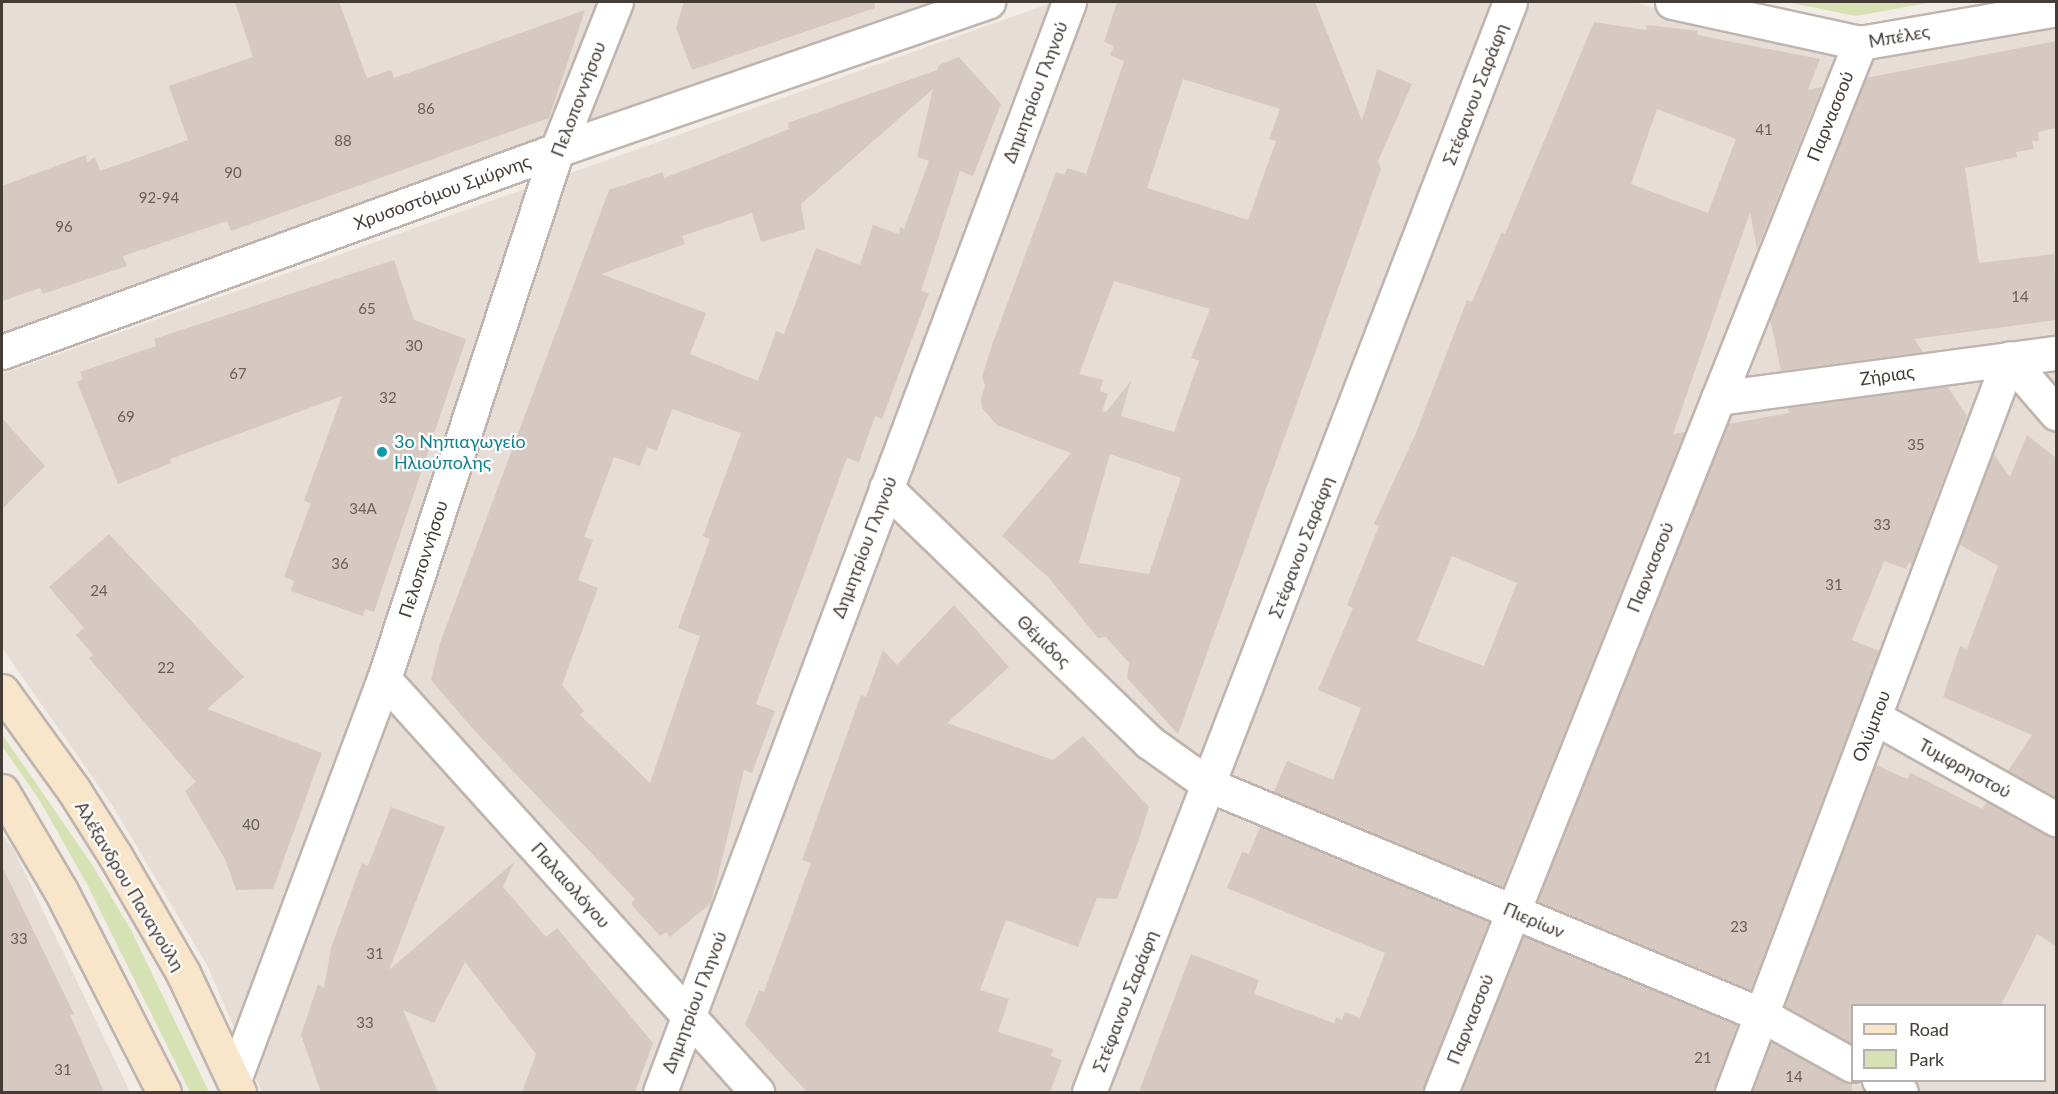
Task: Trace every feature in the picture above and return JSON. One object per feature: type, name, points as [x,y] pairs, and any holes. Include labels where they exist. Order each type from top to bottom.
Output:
[{"type":"street","name":"Πελοποννήσου","points":[[236,1086],[384,679],[557,150],[616,2]]},
{"type":"street","name":"Χρυσοστόμου Σμύρνης","points":[[2,352],[557,150],[988,2]]},
{"type":"street","name":"Δημητρίου Γληνού","points":[[660,1092],[1069,2]]},
{"type":"street","name":"Στέφανου Σαράφη","points":[[1089,1092],[1510,2]]},
{"type":"street","name":"Μπέλες","points":[[1672,2],[1860,43],[2056,9]]},
{"type":"street","name":"Παρνασσού","points":[[1441,1092],[1860,43]]},
{"type":"street","name":"Ζήριας","points":[[1718,398],[2056,353]]},
{"type":"street","points":[[2009,359],[2056,413]]},
{"type":"street","name":"Ολύμπου","points":[[1732,1092],[2009,359]]},
{"type":"street","name":"Θέμιδος","points":[[886,488],[1149,742],[1209,785]]},
{"type":"street","name":"Παλαιολόγου","points":[[384,679],[757,1092]]},
{"type":"street","name":"Αλέξανδρου Παναγούλη","points":[[2,691],[73,789],[116,857],[183,973],[236,1086]]},
{"type":"street","name":"Τυμφρηστού","points":[[1874,717],[2056,819]]},
{"type":"street","name":"Πιερίων","points":[[1209,785],[1762,1015],[1851,1064]]},
{"type":"street","points":[[2,791],[61,891],[164,1092]]},
{"type":"street","points":[[1883,1082],[1901,1092]]},
{"type":"shaded area","points":[[2,2],[938,2],[2,333]]},
{"type":"shaded area","points":[[1054,2],[1632,2],[1831,53],[2056,19],[2056,1092],[262,1092],[207,965],[112,805],[2,648],[2,374]]},
{"type":"shaded area","points":[[2,834],[14,850],[130,1092],[2,1092]]},
{"type":"green space","points":[[1787,2],[1933,2],[1856,16]]},
{"type":"green space","points":[[2,734],[91,863],[131,930],[209,1092],[190,1092],[87,884],[40,801],[2,746]]},
{"type":"building","points":[[235,2],[339,2],[367,78],[391,70],[394,78],[585,10],[549,118],[231,231],[227,221],[123,256],[127,266],[43,294],[40,288],[2,301],[2,186],[86,155],[87,162],[95,157],[100,171],[188,140],[169,86],[253,57]]},
{"type":"building","points":[[684,2],[874,2],[875,8],[692,70],[676,28]]},
{"type":"building","points":[[1117,2],[1315,2],[1362,121],[1377,69],[1412,84],[1378,161],[1381,169],[1178,734],[1127,678],[1129,663],[1106,637],[1098,638],[1048,577],[1002,536],[1071,453],[997,425],[982,408],[981,399],[985,386],[982,377],[993,342],[1056,172],[1065,175],[1067,168],[1086,174],[1124,61],[1110,55],[1114,46],[1104,42]],"holes":[[[1183,79],[1280,109],[1269,139],[1276,141],[1248,220],[1147,188]],[[1114,281],[1210,309],[1191,358],[1199,361],[1174,432],[1121,416],[1131,381],[1106,412],[1102,411],[1108,394],[1100,391],[1103,380],[1079,374]],[[1110,454],[1181,478],[1149,574],[1079,563]]]},
{"type":"building","points":[[1594,22],[1646,30],[1647,25],[1698,31],[1697,35],[1820,59],[1808,90],[1822,87],[1757,249],[1750,212],[1673,434],[1685,432],[1503,887],[1274,792],[1287,761],[1333,780],[1361,708],[1318,690],[1353,608],[1347,605],[1379,526],[1374,524],[1416,433],[1467,300],[1472,302],[1502,232],[1505,234]],"holes":[[[1657,109],[1736,139],[1708,213],[1631,184]],[[1452,556],[1517,583],[1484,666],[1417,641]]]},
{"type":"building","points":[[2056,41],[2056,128],[2038,132],[2039,141],[2032,141],[2034,149],[2016,152],[2017,157],[1965,168],[1979,263],[2054,254],[2056,320],[1914,339],[1923,352],[1781,371],[1770,318],[1866,78]]},
{"type":"building","points":[[959,57],[1001,104],[973,176],[960,171],[921,291],[929,293],[882,419],[875,416],[859,462],[847,458],[756,704],[775,711],[752,773],[744,770],[711,903],[670,937],[666,932],[660,936],[631,904],[635,899],[474,730],[431,680],[440,643],[609,190],[663,172],[664,178],[789,129],[788,123],[937,70],[939,65]],"holes":[[[933,89],[917,157],[929,161],[904,229],[900,227],[899,234],[873,225],[860,265],[816,248],[784,334],[776,331],[758,381],[690,354],[706,313],[601,274],[685,244],[682,236],[752,213],[761,242],[805,229],[801,204]],[[672,409],[741,433],[703,536],[710,539],[678,628],[700,636],[650,783],[580,715],[584,711],[562,685],[598,588],[578,580],[593,540],[584,537],[614,457],[640,466],[647,447],[657,451]]]},
{"type":"building","points":[[394,260],[414,320],[466,339],[374,612],[365,609],[363,616],[291,591],[294,581],[284,577],[311,503],[304,501],[342,396],[170,459],[171,463],[118,484],[77,382],[83,379],[80,372],[156,346],[154,339]]},
{"type":"building","points":[[1947,386],[1967,416],[1912,564],[1909,562],[1906,569],[1884,561],[1852,640],[1879,651],[1751,990],[1537,901],[1728,424],[1789,413],[1788,408]]},
{"type":"building","points":[[2,418],[45,466],[2,509]]},
{"type":"building","points":[[2027,435],[2056,458],[2056,798],[2008,771],[2032,735],[1943,697],[1960,646],[1967,649],[1998,566],[1959,544],[1993,453],[2010,477]]},
{"type":"building","points":[[109,534],[244,677],[207,709],[322,753],[273,889],[236,890],[225,859],[185,791],[196,782],[89,658],[93,655],[76,635],[84,628],[49,587]]},
{"type":"building","points":[[954,605],[1009,667],[947,723],[1053,760],[1083,736],[1149,807],[1117,899],[1097,898],[1078,947],[1006,920],[980,990],[1009,999],[998,1032],[1053,1049],[1051,1056],[1062,1060],[1050,1092],[807,1092],[745,1025],[759,990],[764,992],[811,863],[802,860],[861,695],[866,697],[883,650],[897,665]]},
{"type":"building","points":[[1876,765],[1907,779],[1911,773],[1982,809],[1987,802],[2056,838],[2056,946],[2037,934],[2002,1004],[1851,1004],[1851,1043],[1785,1006]]},
{"type":"building","points":[[391,807],[445,827],[389,970],[514,862],[503,887],[546,937],[557,928],[653,1043],[635,1092],[522,1092],[536,1054],[465,962],[434,1023],[403,1010],[438,1092],[321,1092],[301,1035],[318,984],[324,988],[331,948],[362,863],[368,866]]},
{"type":"building","points":[[1260,827],[1489,922],[1423,1092],[1139,1092],[1191,954],[1259,980],[1254,994],[1334,1023],[1336,1017],[1342,1020],[1345,1012],[1360,1018],[1385,953],[1227,888],[1242,852],[1249,854]]},
{"type":"building","points":[[2,866],[74,1014],[70,1015],[104,1092],[2,1092]]},
{"type":"building","points":[[1523,936],[1737,1025],[1714,1092],[1461,1092]]},
{"type":"building","points":[[1771,1042],[1852,1084],[1852,1092],[1752,1092]]},
{"type":"place","name":"3o Νηπιαγωγείο Ηλιούπολης","points":[[382,452]]}]
